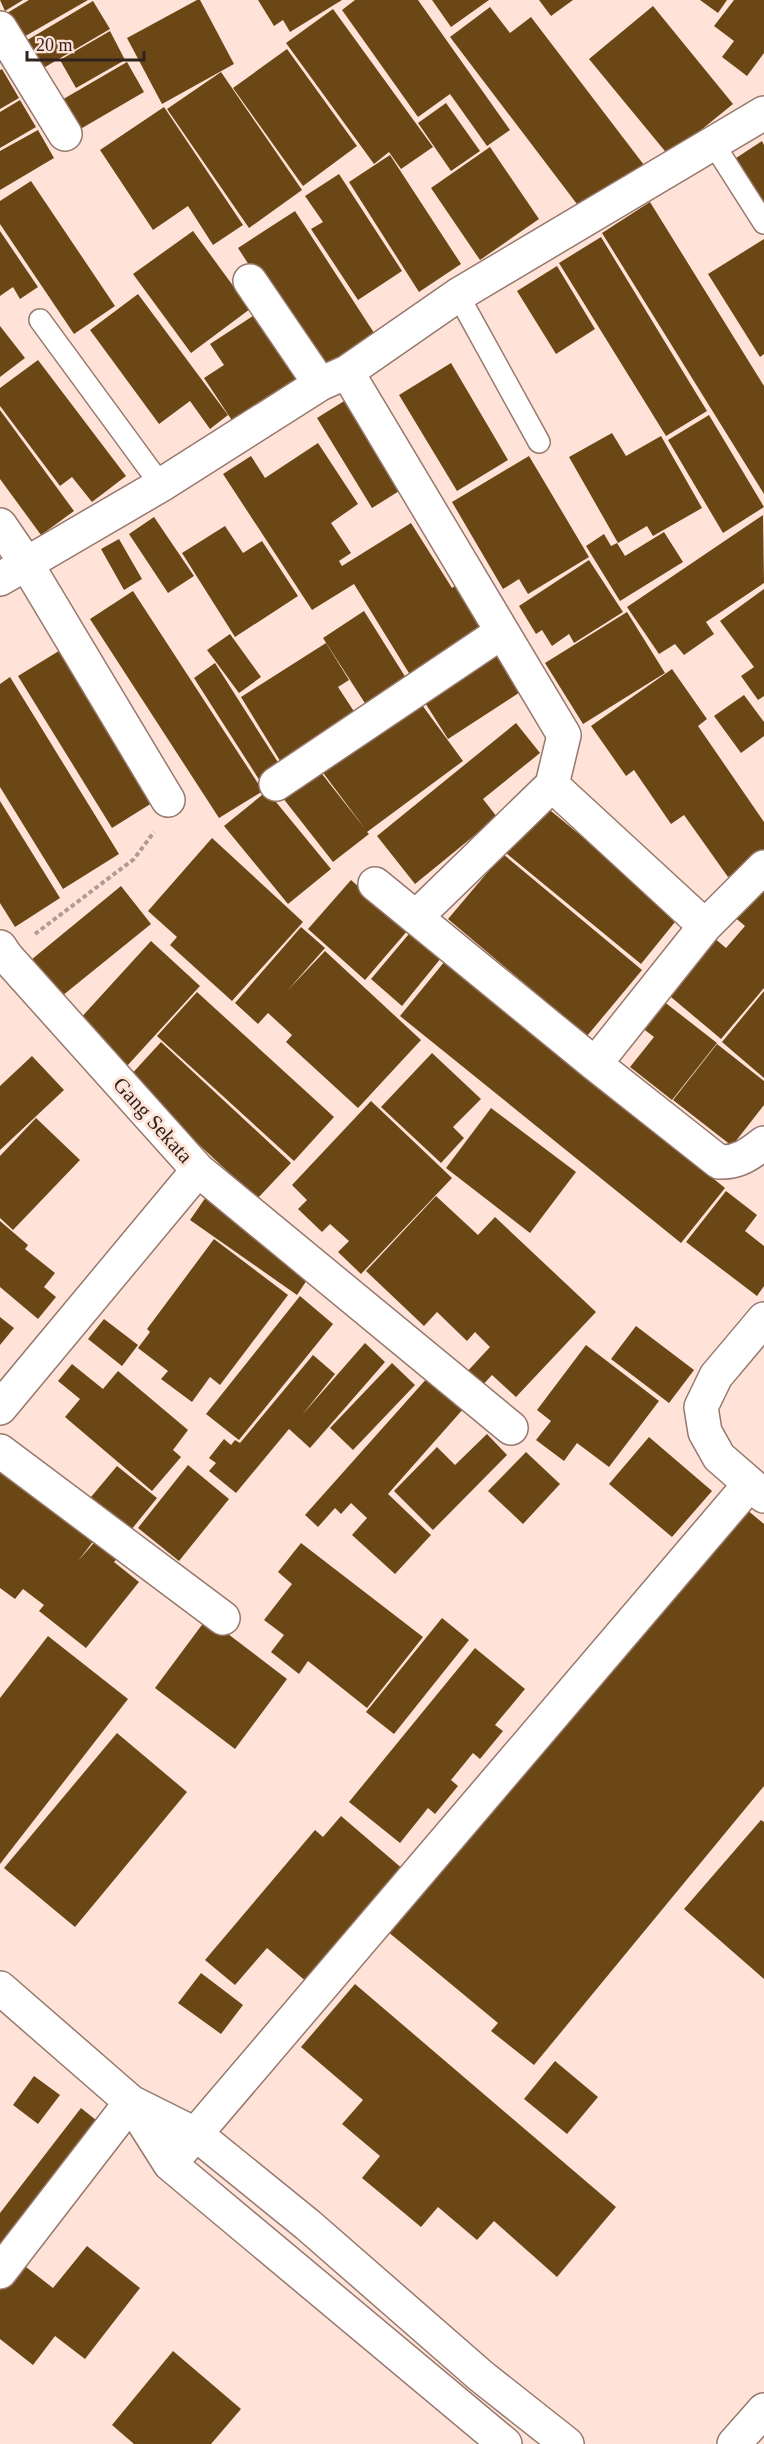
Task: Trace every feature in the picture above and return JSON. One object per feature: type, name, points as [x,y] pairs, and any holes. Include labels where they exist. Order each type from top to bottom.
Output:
[{"type":"street","points":[[0,27],[65,134]]},
{"type":"street","points":[[13,571],[161,485],[333,378],[459,295],[764,113]]},
{"type":"street","points":[[250,281],[333,378],[502,632],[564,735],[552,785],[416,918]]},
{"type":"street","points":[[0,525],[13,571],[168,800]]},
{"type":"street","points":[[276,784],[502,632]]},
{"type":"street","points":[[552,785],[705,926]]},
{"type":"street","points":[[595,1064],[705,926],[764,867]]},
{"type":"street","points":[[375,884],[719,1162],[732,1162],[749,1154],[764,1143]]},
{"type":"street","name":"Gang Sekata","points":[[0,1407],[198,1170],[3,951]]},
{"type":"street","points":[[198,1170],[511,1428]]},
{"type":"street","points":[[170,2164],[757,1491],[719,1457],[705,1432],[701,1407],[716,1376],[764,1319]]},
{"type":"street","points":[[0,1451],[223,1618]]},
{"type":"street","points":[[0,1988],[131,2102],[197,2135],[308,2225],[481,2376],[567,2444]]},
{"type":"street","points":[[131,2102],[170,2164],[505,2444]]},
{"type":"street","points":[[0,2272],[131,2102]]},
{"type":"street","points":[[280,2256],[308,2225]]},
{"type":"street","points":[[459,2406],[481,2376]]},
{"type":"street","points":[[734,2444],[764,2410]]},
{"type":"lane","points":[[713,143],[764,223]]},
{"type":"lane","points":[[459,295],[473,325],[539,442]]},
{"type":"lane","points":[[40,320],[161,485]]},
{"type":"path","points":[[3,951],[94,891],[134,859],[154,832],[168,800]]},
{"type":"building","points":[[0,0],[23,0],[5,11]]},
{"type":"building","points":[[29,0],[88,0],[22,38],[7,13]]},
{"type":"building","points":[[200,0],[234,64],[162,104],[127,38]]},
{"type":"building","points":[[258,0],[342,0],[290,32],[283,20],[274,26]]},
{"type":"building","points":[[355,0],[418,0],[510,130],[487,146],[450,94],[418,117],[342,10]]},
{"type":"building","points":[[432,0],[489,0],[451,27]]},
{"type":"building","points":[[539,0],[573,0],[551,16]]},
{"type":"building","points":[[700,0],[727,0],[718,13]]},
{"type":"building","points":[[734,0],[764,0],[764,53],[747,76],[722,57],[734,41],[714,26]]},
{"type":"building","points":[[93,1],[110,29],[40,70],[24,42]]},
{"type":"building","points":[[653,6],[733,104],[669,156],[589,59]]},
{"type":"building","points":[[490,7],[510,33],[531,17],[644,165],[583,212],[450,37]]},
{"type":"building","points":[[333,9],[433,147],[401,169],[389,152],[374,164],[286,43]]},
{"type":"building","points":[[110,31],[125,60],[76,88],[60,60]]},
{"type":"building","points":[[287,49],[357,146],[303,186],[233,88]]},
{"type":"building","points":[[127,62],[144,92],[77,131],[60,101]]},
{"type":"building","points":[[2,69],[19,98],[0,109],[0,70]]},
{"type":"building","points":[[221,72],[302,190],[249,228],[167,109]]},
{"type":"building","points":[[20,100],[36,127],[0,148],[0,112]]},
{"type":"building","points":[[446,103],[480,151],[451,171],[418,123]]},
{"type":"building","points":[[164,107],[243,225],[213,245],[188,206],[153,230],[100,150]]},
{"type":"building","points":[[38,130],[54,158],[0,190],[0,151]]},
{"type":"building","points":[[762,141],[764,145],[764,209],[733,160]]},
{"type":"building","points":[[490,147],[539,219],[480,260],[431,188]]},
{"type":"building","points":[[390,155],[461,264],[419,292],[349,182]]},
{"type":"building","points":[[339,174],[402,271],[358,300],[311,229],[323,222],[305,196]]},
{"type":"building","points":[[31,181],[115,306],[74,334],[0,224],[0,201]]},
{"type":"building","points":[[650,202],[764,386],[764,494],[602,233]]},
{"type":"building","points":[[295,211],[378,339],[321,376],[238,248]]},
{"type":"building","points":[[0,231],[38,287],[20,299],[13,287],[0,296]]},
{"type":"building","points":[[193,231],[250,309],[191,353],[133,274]]},
{"type":"building","points":[[601,237],[707,411],[666,436],[559,263]]},
{"type":"building","points":[[764,239],[764,354],[760,357],[708,274]]},
{"type":"building","points":[[557,266],[595,329],[556,354],[517,291]]},
{"type":"building","points":[[138,294],[228,415],[210,429],[190,401],[159,424],[90,330]]},
{"type":"building","points":[[265,308],[311,378],[237,428],[204,378],[224,365],[210,344]]},
{"type":"building","points":[[0,326],[25,358],[0,377]]},
{"type":"building","points":[[38,360],[126,476],[92,502],[72,477],[60,486],[0,406],[0,388]]},
{"type":"building","points":[[451,363],[508,460],[457,491],[399,395]]},
{"type":"building","points":[[357,393],[412,483],[372,508],[317,418]]},
{"type":"building","points":[[0,410],[74,511],[41,535],[0,479]]},
{"type":"building","points":[[709,415],[764,507],[723,533],[668,440]]},
{"type":"building","points":[[612,433],[626,456],[661,436],[702,508],[653,536],[647,526],[618,543],[569,457]]},
{"type":"building","points":[[318,443],[358,504],[331,523],[351,553],[339,561],[342,566],[411,523],[452,588],[459,583],[489,630],[412,678],[354,584],[312,610],[223,474],[251,456],[265,478]]},
{"type":"building","points":[[529,456],[589,557],[528,594],[519,579],[503,589],[452,502]]},
{"type":"building","points":[[763,515],[764,583],[706,622],[714,634],[684,655],[675,644],[659,654],[627,607]]},
{"type":"building","points":[[154,517],[194,576],[168,593],[129,534]]},
{"type":"building","points":[[225,526],[243,553],[262,541],[298,596],[235,637],[182,553]]},
{"type":"building","points":[[664,532],[683,562],[620,601],[586,546],[604,534],[611,546],[617,543],[625,556]]},
{"type":"building","points":[[119,539],[142,579],[124,590],[101,549]]},
{"type":"building","points":[[589,560],[623,612],[574,643],[569,634],[552,646],[542,630],[536,634],[519,606]]},
{"type":"building","points":[[764,589],[764,696],[758,700],[741,676],[754,667],[720,621]]},
{"type":"building","points":[[133,591],[263,791],[219,818],[90,619]]},
{"type":"building","points":[[364,611],[411,686],[370,711],[323,638]]},
{"type":"building","points":[[627,612],[665,673],[583,724],[545,663]]},
{"type":"building","points":[[230,634],[261,677],[239,693],[207,650]]},
{"type":"building","points":[[326,643],[349,680],[338,687],[357,716],[282,764],[241,697]]},
{"type":"building","points":[[67,646],[160,798],[112,828],[18,676]]},
{"type":"building","points":[[501,646],[528,687],[448,739],[422,698]]},
{"type":"building","points":[[215,663],[281,767],[260,781],[194,678]]},
{"type":"building","points":[[672,669],[707,719],[698,726],[764,822],[764,852],[728,877],[684,815],[671,824],[634,770],[626,776],[591,726]]},
{"type":"building","points":[[10,677],[119,854],[63,889],[0,787],[0,684]]},
{"type":"building","points":[[414,694],[463,761],[367,832],[369,834],[333,862],[279,793],[315,765],[366,830],[318,766]]},
{"type":"building","points":[[744,695],[764,722],[764,736],[741,753],[714,716]]},
{"type":"building","points":[[516,723],[540,753],[483,799],[497,817],[415,884],[377,836]]},
{"type":"building","points":[[267,791],[331,869],[288,904],[224,826]]},
{"type":"building","points":[[0,801],[60,898],[15,927],[0,903]]},
{"type":"building","points":[[545,806],[679,917],[641,964],[506,853]]},
{"type":"building","points":[[212,838],[303,922],[232,1001],[170,945],[177,937],[148,911]]},
{"type":"building","points":[[503,854],[642,970],[587,1036],[448,919]]},
{"type":"building","points":[[351,880],[408,930],[365,980],[308,929]]},
{"type":"building","points":[[121,886],[151,924],[62,996],[31,960]]},
{"type":"building","points":[[757,886],[764,892],[764,988],[721,1039],[665,992],[713,937],[726,948],[745,926],[732,915]]},
{"type":"building","points":[[419,922],[450,947],[402,1006],[371,979]]},
{"type":"building","points":[[301,927],[325,948],[287,991],[325,951],[421,1040],[358,1108],[286,1042],[292,1035],[268,1013],[258,1024],[235,1003]]},
{"type":"building","points":[[151,941],[200,986],[127,1066],[78,1021]]},
{"type":"building","points":[[445,961],[725,1188],[681,1243],[400,1016]]},
{"type":"building","points":[[764,991],[764,1078],[722,1042]]},
{"type":"building","points":[[197,992],[334,1117],[294,1161],[157,1036]]},
{"type":"building","points":[[658,997],[717,1043],[672,1100],[630,1067],[654,1037],[637,1024]]},
{"type":"building","points":[[161,1042],[291,1163],[257,1199],[128,1078]]},
{"type":"building","points":[[717,1044],[764,1081],[764,1105],[732,1146],[673,1100]]},
{"type":"building","points":[[432,1053],[481,1099],[453,1127],[464,1138],[441,1163],[381,1107]]},
{"type":"building","points":[[32,1056],[64,1090],[0,1150],[0,1086]]},
{"type":"building","points":[[371,1101],[452,1178],[361,1274],[338,1252],[349,1241],[330,1224],[322,1232],[298,1209],[307,1200],[292,1185]]},
{"type":"building","points":[[491,1108],[576,1172],[530,1233],[446,1168]]},
{"type":"building","points":[[36,1118],[80,1160],[13,1230],[0,1218],[0,1156]]},
{"type":"building","points":[[726,1191],[757,1215],[745,1231],[764,1246],[764,1286],[757,1296],[686,1242]]},
{"type":"building","points":[[436,1196],[478,1235],[495,1217],[596,1312],[516,1397],[492,1375],[480,1388],[465,1374],[490,1347],[475,1332],[467,1341],[437,1312],[424,1326],[366,1271]]},
{"type":"building","points":[[206,1197],[313,1271],[297,1295],[190,1220]]},
{"type":"building","points":[[0,1221],[28,1245],[25,1249],[55,1273],[44,1287],[56,1297],[38,1319],[0,1287]]},
{"type":"building","points":[[214,1239],[288,1295],[220,1385],[210,1377],[192,1402],[161,1379],[168,1371],[138,1348],[150,1332],[147,1329]]},
{"type":"building","points":[[300,1296],[333,1324],[239,1440],[206,1414]]},
{"type":"building","points":[[0,1317],[14,1328],[0,1345]]},
{"type":"building","points":[[104,1319],[138,1345],[122,1366],[88,1339]]},
{"type":"building","points":[[636,1326],[694,1370],[669,1403],[611,1359]]},
{"type":"building","points":[[365,1343],[385,1362],[310,1448],[289,1429],[236,1493],[209,1471],[216,1463],[209,1458],[224,1439],[231,1445],[235,1440],[240,1443],[313,1355],[335,1374],[302,1415]]},
{"type":"building","points":[[586,1345],[659,1401],[609,1467],[577,1443],[564,1461],[536,1440],[551,1421],[537,1410]]},
{"type":"building","points":[[392,1363],[415,1385],[353,1450],[330,1428]]},
{"type":"building","points":[[72,1364],[103,1389],[118,1371],[188,1430],[173,1450],[181,1457],[152,1491],[65,1417],[80,1399],[58,1381]]},
{"type":"building","points":[[429,1376],[464,1408],[388,1494],[431,1535],[395,1574],[352,1535],[367,1518],[351,1503],[341,1514],[335,1508],[318,1527],[305,1515]]},
{"type":"building","points":[[487,1434],[507,1455],[433,1530],[394,1491],[437,1447],[455,1465]]},
{"type":"building","points":[[649,1437],[712,1491],[672,1537],[609,1484]]},
{"type":"building","points":[[526,1452],[560,1484],[523,1524],[488,1491]]},
{"type":"building","points":[[0,1459],[98,1535],[78,1561],[99,1537],[121,1554],[114,1562],[139,1582],[86,1648],[39,1611],[44,1605],[23,1589],[15,1599],[0,1588]]},
{"type":"building","points":[[188,1465],[229,1499],[179,1561],[138,1528]]},
{"type":"building","points":[[117,1466],[157,1498],[127,1535],[86,1503]]},
{"type":"building","points":[[740,1504],[764,1524],[764,1786],[534,2065],[491,2031],[498,2023],[387,1931]]},
{"type":"building","points":[[301,1543],[423,1637],[367,1708],[308,1661],[299,1674],[271,1652],[284,1635],[264,1620],[292,1584],[278,1572]]},
{"type":"building","points":[[207,1618],[287,1679],[235,1749],[155,1688]]},
{"type":"building","points":[[442,1618],[469,1640],[394,1734],[366,1712]]},
{"type":"building","points":[[48,1636],[128,1699],[0,1864],[0,1698]]},
{"type":"building","points":[[475,1648],[525,1689],[495,1725],[503,1731],[480,1759],[473,1753],[451,1780],[458,1786],[435,1814],[428,1808],[400,1843],[349,1802]]},
{"type":"building","points":[[117,1733],[187,1792],[75,1927],[4,1868]]},
{"type":"building","points":[[341,1816],[404,1870],[308,1983],[267,1948],[235,1985],[205,1960],[315,1830],[323,1837]]},
{"type":"building","points":[[761,1820],[764,1822],[764,1979],[684,1909]]},
{"type":"building","points":[[201,1973],[243,2005],[221,2034],[178,2003]]},
{"type":"building","points":[[355,1984],[616,2207],[557,2277],[494,2221],[477,2240],[438,2207],[421,2227],[362,2178],[380,2156],[342,2124],[363,2100],[301,2047]]},
{"type":"building","points":[[555,2061],[598,2097],[567,2134],[524,2099]]},
{"type":"building","points":[[34,2076],[60,2095],[38,2124],[13,2105]]},
{"type":"building","points":[[81,2108],[106,2128],[0,2263],[0,2213]]},
{"type":"building","points":[[87,2246],[140,2288],[85,2359],[55,2336],[33,2365],[0,2339],[0,2281],[17,2260],[53,2288]]},
{"type":"building","points":[[173,2351],[241,2409],[211,2444],[134,2444],[112,2425]]}]
